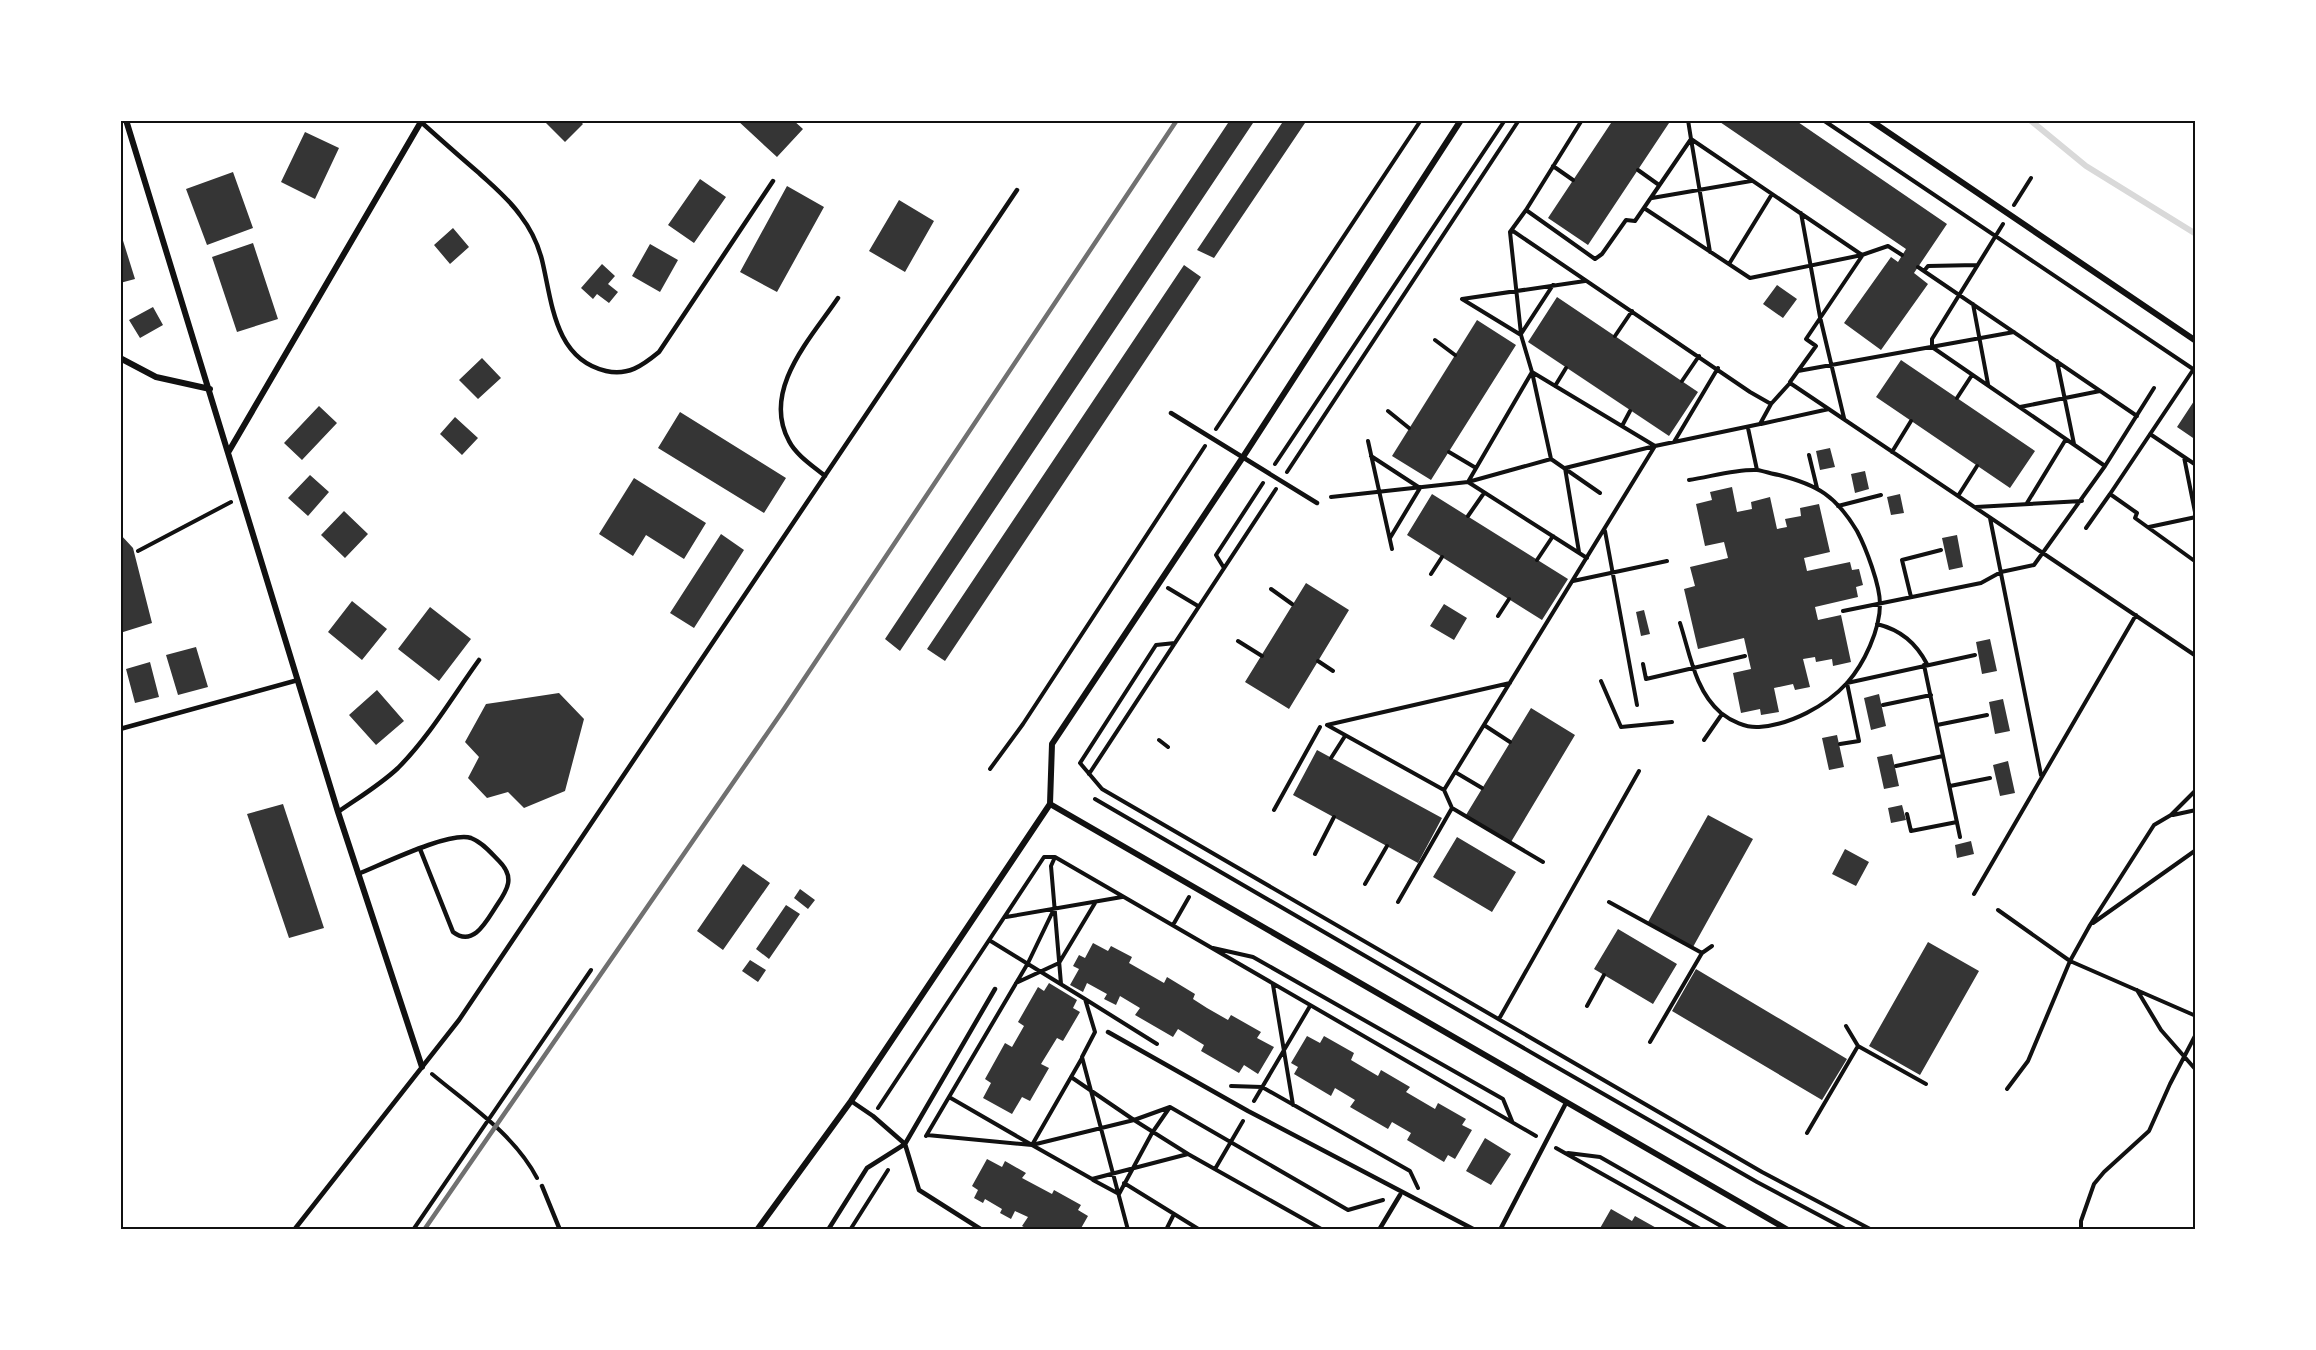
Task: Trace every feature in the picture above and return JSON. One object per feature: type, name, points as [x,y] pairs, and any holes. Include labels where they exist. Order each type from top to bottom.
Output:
[{"type":"street","points":[[126,120],[338,812],[422,1067]]},
{"type":"street","points":[[757,1230],[850,1101],[1050,804],[1052,744],[1243,457],[1461,120]]},
{"type":"street","points":[[1870,120],[2196,341]]},
{"type":"street","points":[[229,451],[421,121]]},
{"type":"street","points":[[120,358],[156,377],[210,389]]},
{"type":"street","points":[[1050,804],[1788,1230]]},
{"type":"lane","points":[[421,121],[508,200],[521,216],[534,237],[542,258],[554,314],[568,347],[582,360],[599,369],[617,373],[632,371],[644,365],[659,352],[773,181]]},
{"type":"lane","points":[[294,1230],[466,1011],[1017,190]]},
{"type":"lane","points":[[825,476],[789,443],[782,424],[780,404],[785,381],[790,371],[838,298]]},
{"type":"lane","points":[[1171,412],[1317,503]]},
{"type":"lane","points":[[338,812],[383,781],[405,760],[478,660]]},
{"type":"lane","points":[[120,729],[298,680]]},
{"type":"lane","points":[[358,874],[420,849],[455,837],[471,838],[485,848],[507,870],[509,876],[507,889],[482,927],[474,935],[463,937],[453,932],[420,849]]},
{"type":"lane","points":[[828,1230],[867,1168],[905,1144],[995,989]]},
{"type":"lane","points":[[1108,1032],[1248,1112],[1475,1230]]},
{"type":"lane","points":[[850,1101],[873,1116],[905,1144],[919,1190],[982,1230]]},
{"type":"lane","points":[[1500,1230],[1566,1103]]},
{"type":"lane","points":[[542,1186],[560,1230]]},
{"type":"lane","points":[[1379,1230],[1400,1195]]},
{"type":"path","points":[[1224,568],[1216,555],[1505,120]]},
{"type":"path","points":[[1089,774],[1519,120]]},
{"type":"path","points":[[1582,120],[1526,210],[1509,232],[1521,335],[1532,372],[1551,459],[1600,493]]},
{"type":"path","points":[[1688,120],[1710,252]]},
{"type":"path","points":[[1823,120],[2195,370],[2086,528]]},
{"type":"path","points":[[1526,210],[1595,259],[1602,254],[1626,220],[1635,221],[1691,139]]},
{"type":"path","points":[[1691,139],[1862,255]]},
{"type":"path","points":[[1553,166],[1573,180]]},
{"type":"path","points":[[1638,170],[1659,185]]},
{"type":"path","points":[[1932,347],[1932,339],[2031,178]]},
{"type":"path","points":[[1651,198],[1752,180]]},
{"type":"path","points":[[1729,264],[1772,194]]},
{"type":"path","points":[[1644,208],[1750,278],[1862,255],[1888,246],[1902,255]]},
{"type":"path","points":[[1800,213],[1820,317],[1844,419]]},
{"type":"path","points":[[1509,232],[1513,231],[1718,368],[1750,392],[1772,404]]},
{"type":"path","points":[[1760,424],[1772,404],[1816,346],[1806,339],[1862,255]]},
{"type":"path","points":[[1924,272],[1928,266],[1978,265]]},
{"type":"path","points":[[1918,267],[2137,416]]},
{"type":"path","points":[[1521,335],[1462,299],[1586,280]]},
{"type":"path","points":[[1521,335],[1553,285]]},
{"type":"path","points":[[1973,304],[1988,385]]},
{"type":"path","points":[[1615,336],[1632,311]]},
{"type":"path","points":[[1798,371],[2014,333]]},
{"type":"path","points":[[1435,340],[1455,356]]},
{"type":"path","points":[[1932,347],[2105,466]]},
{"type":"path","points":[[1683,381],[1699,356]]},
{"type":"path","points":[[2057,361],[2074,445]]},
{"type":"path","points":[[1555,386],[1566,368]]},
{"type":"path","points":[[1673,443],[1718,368]]},
{"type":"path","points":[[1532,372],[1655,446]]},
{"type":"path","points":[[1468,482],[1532,372]]},
{"type":"path","points":[[1957,398],[1972,375]]},
{"type":"path","points":[[1790,382],[2196,656]]},
{"type":"path","points":[[1844,611],[1981,583],[2001,572],[2034,565],[2082,501],[2154,388]]},
{"type":"path","points":[[2019,407],[2100,391]]},
{"type":"path","points":[[1565,468],[1655,446],[1829,409]]},
{"type":"path","points":[[1388,411],[1409,428]]},
{"type":"path","points":[[1622,426],[1630,411]]},
{"type":"path","points":[[1892,452],[1911,421]]},
{"type":"path","points":[[1748,428],[1757,470]]},
{"type":"path","points":[[2150,434],[2196,465]]},
{"type":"path","points":[[2027,504],[2066,439]]},
{"type":"path","points":[[1368,441],[1392,549]]},
{"type":"path","points":[[1444,790],[1655,446]]},
{"type":"path","points":[[1449,452],[1476,468]]},
{"type":"path","points":[[1809,455],[1818,489]]},
{"type":"path","points":[[1371,456],[1420,488]]},
{"type":"path","points":[[2148,527],[2196,517],[2184,457]]},
{"type":"path","points":[[1331,497],[1468,482],[1551,459]]},
{"type":"path","points":[[1958,496],[1977,466]]},
{"type":"path","points":[[1565,468],[1579,552]]},
{"type":"path","points":[[1680,623],[1699,685],[1710,701],[1722,714],[1738,723],[1757,728],[1803,715],[1847,683],[1865,654],[1877,624],[1880,603],[1868,550],[1849,518],[1828,495],[1804,481],[1757,470],[1689,480]]},
{"type":"path","points":[[1468,482],[1587,558]]},
{"type":"path","points":[[1390,538],[1420,488]]},
{"type":"path","points":[[1468,516],[1484,493]]},
{"type":"path","points":[[2110,494],[2137,513],[2135,518],[2196,562]]},
{"type":"path","points":[[1838,506],[1881,495]]},
{"type":"path","points":[[138,551],[242,496]]},
{"type":"path","points":[[1975,507],[2082,501]]},
{"type":"path","points":[[1990,517],[2041,776]]},
{"type":"path","points":[[1605,530],[1637,705]]},
{"type":"path","points":[[1537,560],[1553,536]]},
{"type":"path","points":[[1911,597],[1902,560],[1941,550]]},
{"type":"path","points":[[1431,574],[1442,557]]},
{"type":"path","points":[[1573,581],[1667,561]]},
{"type":"path","points":[[1159,583],[1198,606]]},
{"type":"path","points":[[1271,589],[1292,604]]},
{"type":"path","points":[[1498,616],[1509,599]]},
{"type":"path","points":[[1974,894],[2136,615]]},
{"type":"path","points":[[1877,624],[1904,635],[1918,648],[1926,665],[1930,695],[1960,837]]},
{"type":"path","points":[[1238,640],[1262,656]]},
{"type":"path","points":[[1175,643],[1156,645],[1080,763],[1102,789],[1762,1172],[1872,1230]]},
{"type":"path","points":[[1847,683],[1974,655]]},
{"type":"path","points":[[1643,664],[1647,679],[1745,656]]},
{"type":"path","points":[[1318,661],[1333,671]]},
{"type":"path","points":[[1601,681],[1621,727],[1672,722]]},
{"type":"path","points":[[1510,683],[1327,725],[1444,790],[1452,808],[1543,862]]},
{"type":"path","points":[[1840,744],[1859,741],[1847,683]]},
{"type":"path","points":[[1883,705],[1930,695]]},
{"type":"path","points":[[1704,741],[1722,714]]},
{"type":"path","points":[[1937,725],[1987,715]]},
{"type":"path","points":[[1484,725],[1510,742]]},
{"type":"path","points":[[1274,810],[1320,727]]},
{"type":"path","points":[[1331,758],[1345,735]]},
{"type":"path","points":[[1159,740],[1168,747]]},
{"type":"path","points":[[1896,766],[1943,756]]},
{"type":"path","points":[[1498,1019],[1639,771]]},
{"type":"path","points":[[1455,772],[1482,788]]},
{"type":"path","points":[[1950,786],[1990,778]]},
{"type":"path","points":[[2007,1089],[2028,1061],[2070,961],[2090,925],[2154,825],[2171,815],[2196,790]]},
{"type":"path","points":[[1095,799],[1757,1182],[1847,1230]]},
{"type":"path","points":[[1398,903],[1452,808]]},
{"type":"path","points":[[2171,815],[2196,810]]},
{"type":"path","points":[[1907,814],[1911,831],[1957,822]]},
{"type":"path","points":[[1315,854],[1334,817]]},
{"type":"path","points":[[1365,884],[1387,846]]},
{"type":"path","points":[[2090,925],[2196,850]]},
{"type":"path","points":[[873,1116],[1044,857],[1055,857],[1545,1142],[1702,1230]]},
{"type":"path","points":[[1055,857],[1051,866],[1061,984]]},
{"type":"path","points":[[1173,925],[1194,889]]},
{"type":"path","points":[[1004,917],[1123,897]]},
{"type":"path","points":[[1016,983],[1059,963],[1095,902]]},
{"type":"path","points":[[1608,902],[1702,953]]},
{"type":"path","points":[[924,1140],[1028,963],[1054,909]]},
{"type":"path","points":[[1998,910],[2070,961],[2196,1016]]},
{"type":"path","points":[[989,940],[1166,1049]]},
{"type":"path","points":[[1650,1042],[1702,953],[1712,946]]},
{"type":"path","points":[[1207,947],[1253,957],[1503,1099],[1512,1121]]},
{"type":"path","points":[[413,1230],[591,970]]},
{"type":"path","points":[[1587,1006],[1604,975]]},
{"type":"path","points":[[1273,985],[1282,1053],[1293,1105]]},
{"type":"path","points":[[2136,990],[2161,1030],[2196,1070]]},
{"type":"path","points":[[1032,1145],[1095,1032],[1085,999]]},
{"type":"path","points":[[1215,1169],[1310,1006]]},
{"type":"path","points":[[1846,1026],[1858,1046],[1926,1084]]},
{"type":"path","points":[[2080,1230],[2094,1184],[2149,1131],[2196,1034]]},
{"type":"path","points":[[1808,1133],[1858,1046]]},
{"type":"path","points":[[1082,1057],[1128,1230]]},
{"type":"path","points":[[422,1067],[488,1121],[524,1157],[542,1186]]},
{"type":"path","points":[[1071,1077],[1188,1154],[1323,1230]]},
{"type":"path","points":[[1226,1086],[1262,1087],[1410,1171],[1419,1188],[1419,1200]]},
{"type":"path","points":[[949,1097],[1119,1194]]},
{"type":"path","points":[[927,1135],[1032,1145],[1134,1120],[1170,1107],[1348,1210],[1400,1195]]},
{"type":"path","points":[[1119,1194],[1152,1132],[1170,1107]]},
{"type":"path","points":[[1564,1152],[1600,1157],[1728,1230]]},
{"type":"path","points":[[1092,1179],[1188,1154]]},
{"type":"path","points":[[850,1230],[888,1169]]},
{"type":"path","points":[[1124,1183],[1200,1230]]},
{"type":"path","points":[[1166,1230],[1174,1214]]},
{"type":"building","points":[[543,120],[579,120],[583,124],[565,142]]},
{"type":"building","points":[[737,120],[793,120],[803,129],[777,157]]},
{"type":"building","points":[[1230,120],[1255,120],[900,651],[885,639]]},
{"type":"building","points":[[1284,120],[1307,120],[1214,258],[1197,250]]},
{"type":"building","points":[[1613,120],[1671,120],[1588,245],[1548,218]]},
{"type":"building","points":[[1717,120],[1795,120],[1947,224],[1914,273],[1928,284],[1881,350],[1844,323],[1891,257],[1898,262],[1906,249]]},
{"type":"building","points":[[305,132],[339,148],[315,199],[281,182]]},
{"type":"building","points":[[233,172],[253,228],[207,245],[186,189]]},
{"type":"building","points":[[700,179],[726,197],[694,243],[668,225]]},
{"type":"building","points":[[787,186],[824,207],[777,292],[740,272]]},
{"type":"building","points":[[899,200],[934,221],[905,272],[869,251]]},
{"type":"building","points":[[453,228],[469,247],[450,264],[434,245]]},
{"type":"building","points":[[120,231],[135,279],[120,283]]},
{"type":"building","points":[[253,243],[278,319],[237,332],[212,257]]},
{"type":"building","points":[[650,244],[678,260],[660,292],[632,276]]},
{"type":"building","points":[[602,264],[615,276],[608,284],[618,292],[609,303],[597,294],[593,299],[581,288]]},
{"type":"building","points":[[1184,265],[1201,277],[945,661],[927,649]]},
{"type":"building","points":[[1777,285],[1797,299],[1783,318],[1763,304]]},
{"type":"building","points":[[1557,297],[1698,392],[1669,436],[1528,342]]},
{"type":"building","points":[[153,307],[163,325],[140,338],[129,320]]},
{"type":"building","points":[[1477,320],[1516,345],[1431,480],[1392,456]]},
{"type":"building","points":[[482,358],[501,378],[478,399],[459,380]]},
{"type":"building","points":[[1901,360],[2035,451],[2010,488],[1876,397]]},
{"type":"building","points":[[2196,398],[2196,440],[2177,427]]},
{"type":"building","points":[[319,406],[337,423],[302,460],[284,443]]},
{"type":"building","points":[[680,412],[786,478],[764,513],[658,448]]},
{"type":"building","points":[[455,417],[478,438],[462,455],[440,434]]},
{"type":"building","points":[[1830,448],[1835,467],[1820,470],[1816,451]]},
{"type":"building","points":[[1865,471],[1869,489],[1855,493],[1851,474]]},
{"type":"building","points":[[310,475],[329,492],[308,516],[288,498]]},
{"type":"building","points":[[634,478],[706,523],[684,559],[646,535],[633,556],[599,534]]},
{"type":"building","points":[[1732,487],[1737,512],[1752,509],[1751,502],[1770,497],[1777,529],[1787,527],[1785,519],[1801,516],[1800,508],[1819,504],[1830,552],[1804,558],[1807,571],[1850,562],[1852,570],[1859,569],[1863,585],[1856,587],[1858,597],[1815,607],[1818,620],[1841,615],[1851,662],[1833,666],[1832,659],[1816,662],[1815,657],[1803,659],[1810,687],[1795,690],[1793,684],[1774,688],[1779,712],[1761,715],[1760,709],[1741,713],[1733,673],[1751,669],[1744,638],[1698,649],[1684,589],[1695,586],[1690,567],[1728,558],[1724,542],[1705,546],[1696,504],[1712,500],[1710,492]]},
{"type":"building","points":[[1432,494],[1568,579],[1542,620],[1407,535]]},
{"type":"building","points":[[1900,494],[1904,513],[1891,515],[1887,497]]},
{"type":"building","points":[[344,511],[368,534],[345,558],[321,535]]},
{"type":"building","points":[[120,534],[133,548],[152,623],[120,633]]},
{"type":"building","points":[[721,534],[744,550],[694,628],[670,613]]},
{"type":"building","points":[[1957,535],[1963,567],[1949,570],[1942,538]]},
{"type":"building","points":[[1306,583],[1349,610],[1289,709],[1245,682]]},
{"type":"building","points":[[352,601],[387,629],[362,660],[328,632]]},
{"type":"building","points":[[1444,604],[1467,618],[1454,640],[1430,626]]},
{"type":"building","points":[[430,607],[471,639],[439,681],[398,649]]},
{"type":"building","points":[[1644,610],[1650,634],[1641,636],[1636,612]]},
{"type":"building","points":[[1990,639],[1997,671],[1982,674],[1976,642]]},
{"type":"building","points":[[196,647],[208,687],[178,695],[166,655]]},
{"type":"building","points":[[150,662],[159,697],[135,703],[126,669]]},
{"type":"building","points":[[377,690],[404,721],[376,745],[349,715]]},
{"type":"building","points":[[559,693],[584,719],[565,791],[524,808],[508,792],[487,798],[468,778],[479,757],[465,742],[486,704]]},
{"type":"building","points":[[1879,694],[1886,726],[1871,730],[1864,698]]},
{"type":"building","points":[[2003,699],[2010,731],[1995,734],[1989,702]]},
{"type":"building","points":[[1531,708],[1575,735],[1511,842],[1466,815]]},
{"type":"building","points":[[1837,735],[1844,767],[1829,770],[1822,738]]},
{"type":"building","points":[[1317,750],[1442,818],[1418,863],[1293,795]]},
{"type":"building","points":[[1892,754],[1899,786],[1884,789],[1877,757]]},
{"type":"building","points":[[2008,761],[2015,793],[2000,796],[1993,765]]},
{"type":"building","points":[[283,804],[324,928],[289,938],[247,814]]},
{"type":"building","points":[[1902,805],[1906,820],[1891,823],[1888,808]]},
{"type":"building","points":[[1708,815],[1753,839],[1693,947],[1648,922]]},
{"type":"building","points":[[1457,837],[1516,872],[1492,912],[1433,877]]},
{"type":"building","points":[[1971,841],[1974,854],[1957,858],[1955,845]]},
{"type":"building","points":[[1845,849],[1869,862],[1856,886],[1832,874]]},
{"type":"building","points":[[743,864],[770,883],[723,950],[697,931]]},
{"type":"building","points":[[800,889],[815,900],[808,909],[794,898]]},
{"type":"building","points":[[786,905],[800,914],[769,959],[756,949]]},
{"type":"building","points":[[1618,929],[1677,964],[1653,1004],[1594,969]]},
{"type":"building","points":[[1928,942],[1979,971],[1920,1075],[1869,1046]]},
{"type":"building","points":[[1093,943],[1108,951],[1111,946],[1132,957],[1129,963],[1164,983],[1167,977],[1195,994],[1193,999],[1207,1008],[1228,1020],[1231,1015],[1261,1032],[1257,1038],[1274,1047],[1258,1074],[1244,1065],[1239,1073],[1201,1051],[1204,1045],[1178,1029],[1173,1037],[1135,1015],[1140,1008],[1120,996],[1116,1005],[1104,999],[1107,994],[1087,983],[1083,992],[1070,985],[1079,969],[1073,966],[1079,955],[1085,958]]},
{"type":"building","points":[[750,960],[766,970],[758,982],[742,971]]},
{"type":"building","points":[[1696,969],[1847,1059],[1822,1100],[1672,1011]]},
{"type":"building","points":[[1049,983],[1077,1000],[1073,1008],[1080,1012],[1063,1041],[1057,1038],[1041,1064],[1049,1068],[1030,1101],[1022,1097],[1012,1114],[983,1098],[991,1083],[985,1079],[1005,1043],[1012,1047],[1024,1026],[1018,1022],[1038,987],[1044,991]]},
{"type":"building","points":[[1307,1036],[1320,1043],[1324,1036],[1354,1053],[1351,1060],[1378,1076],[1381,1070],[1410,1087],[1406,1092],[1435,1109],[1438,1103],[1466,1119],[1462,1125],[1472,1130],[1455,1159],[1448,1155],[1444,1162],[1407,1140],[1411,1133],[1392,1122],[1388,1129],[1350,1107],[1355,1100],[1335,1088],[1331,1096],[1294,1074],[1298,1067],[1291,1063]]},
{"type":"building","points":[[1485,1138],[1511,1154],[1491,1185],[1466,1171]]},
{"type":"building","points":[[987,1159],[1002,1167],[1005,1161],[1026,1173],[1022,1178],[1052,1194],[1054,1190],[1081,1205],[1078,1210],[1088,1216],[1080,1230],[1029,1230],[1022,1226],[1028,1217],[1015,1211],[1011,1219],[1000,1213],[1002,1209],[985,1199],[983,1203],[974,1198],[978,1190],[972,1186]]},
{"type":"building","points":[[1611,1209],[1632,1221],[1635,1216],[1660,1230],[1599,1230]]},
{"type":"waterway","points":[[2030,120],[2086,166],[2196,234]]},
{"type":"railway","points":[[424,1230],[784,709],[1177,120]]}]
